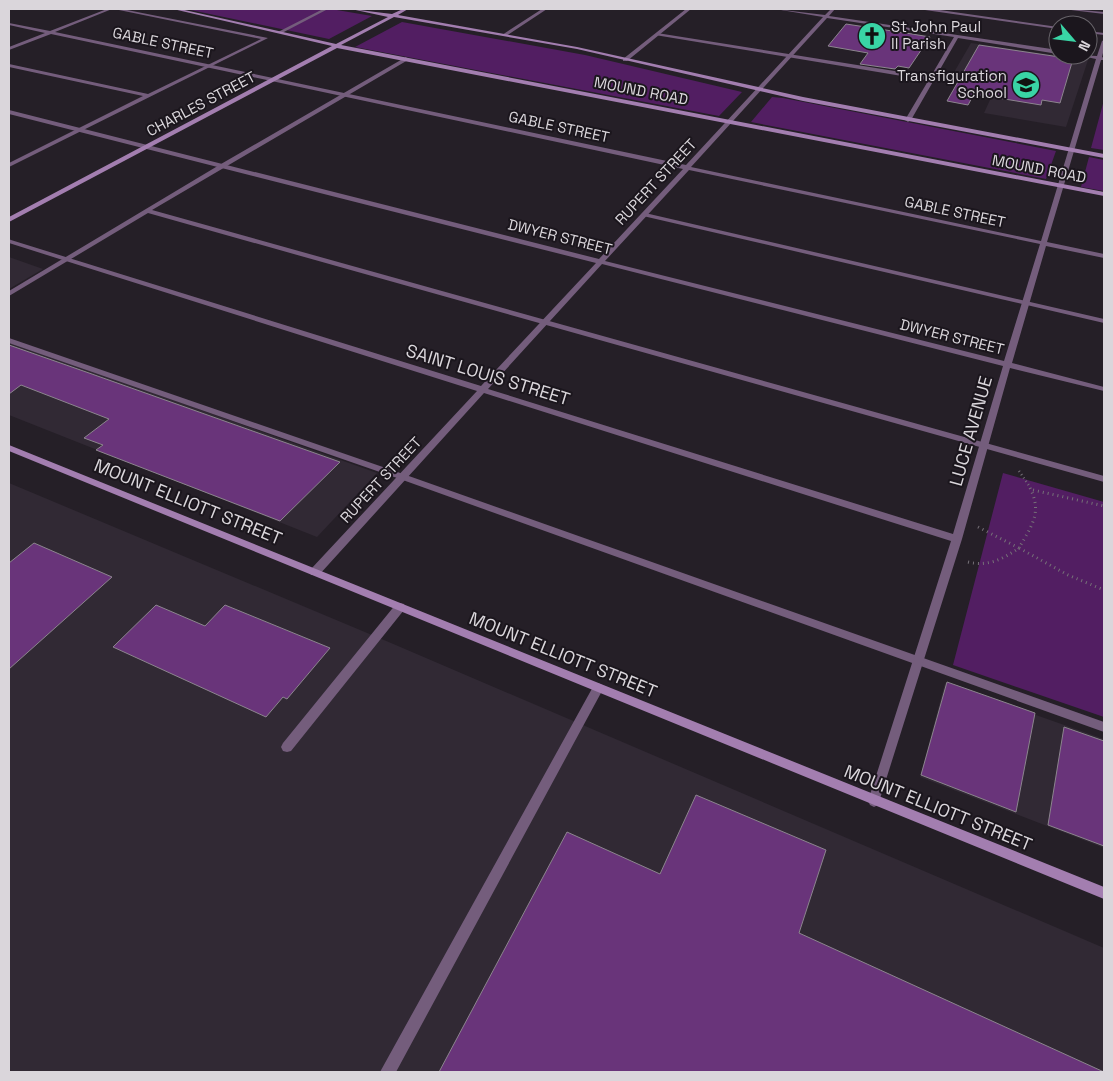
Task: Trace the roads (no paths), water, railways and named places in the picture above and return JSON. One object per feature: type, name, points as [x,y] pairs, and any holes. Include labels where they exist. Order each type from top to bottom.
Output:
[{"type":"main road","name":"MOUND ROAD","points":[[174,9],[336,46],[1104,194]]},
{"type":"main road","name":"MOUND ROAD","points":[[353,9],[577,48],[625,60],[908,120],[1104,156]]},
{"type":"main road","name":"CHARLES STREET","points":[[9,220],[406,9]]},
{"type":"main road","name":"MOUNT ELLIOTT STREET","points":[[9,448],[1104,894]]},
{"type":"street","points":[[9,49],[110,9]]},
{"type":"street","points":[[9,165],[266,38],[116,9]]},
{"type":"street","points":[[280,32],[326,9]]},
{"type":"street","points":[[504,35],[545,9]]},
{"type":"street","points":[[625,60],[689,9]]},
{"type":"street","points":[[777,9],[1048,50]]},
{"type":"street","name":"RUPERT STREET","points":[[314,572],[834,9]]},
{"type":"street","points":[[925,9],[1048,27]]},
{"type":"street","points":[[1071,9],[1104,13]]},
{"type":"street","name":"GABLE STREET","points":[[9,24],[1104,256]]},
{"type":"street","points":[[657,34],[932,79]]},
{"type":"street","points":[[908,120],[957,36]]},
{"type":"street","name":"LUCE AVENUE","points":[[874,801],[957,539],[983,445],[1061,186],[1102,58],[1104,41]]},
{"type":"street","points":[[9,294],[223,165],[406,59]]},
{"type":"street","points":[[9,65],[148,96]]},
{"type":"street","name":"DWYER STREET","points":[[9,112],[1104,389]]},
{"type":"street","points":[[147,211],[1104,479]]},
{"type":"street","points":[[645,215],[1104,321]]},
{"type":"street","name":"SAINT LOUIS STREET","points":[[9,241],[957,539]]},
{"type":"street","points":[[9,340],[1104,726]]},
{"type":"street","points":[[287,747],[400,607]]},
{"type":"street","points":[[388,1072],[598,688]]},
{"type":"place","name":"St John Paul II Parish","points":[[872,36]]},
{"type":"place","name":"Transfiguration School","points":[[1026,85]]}]
